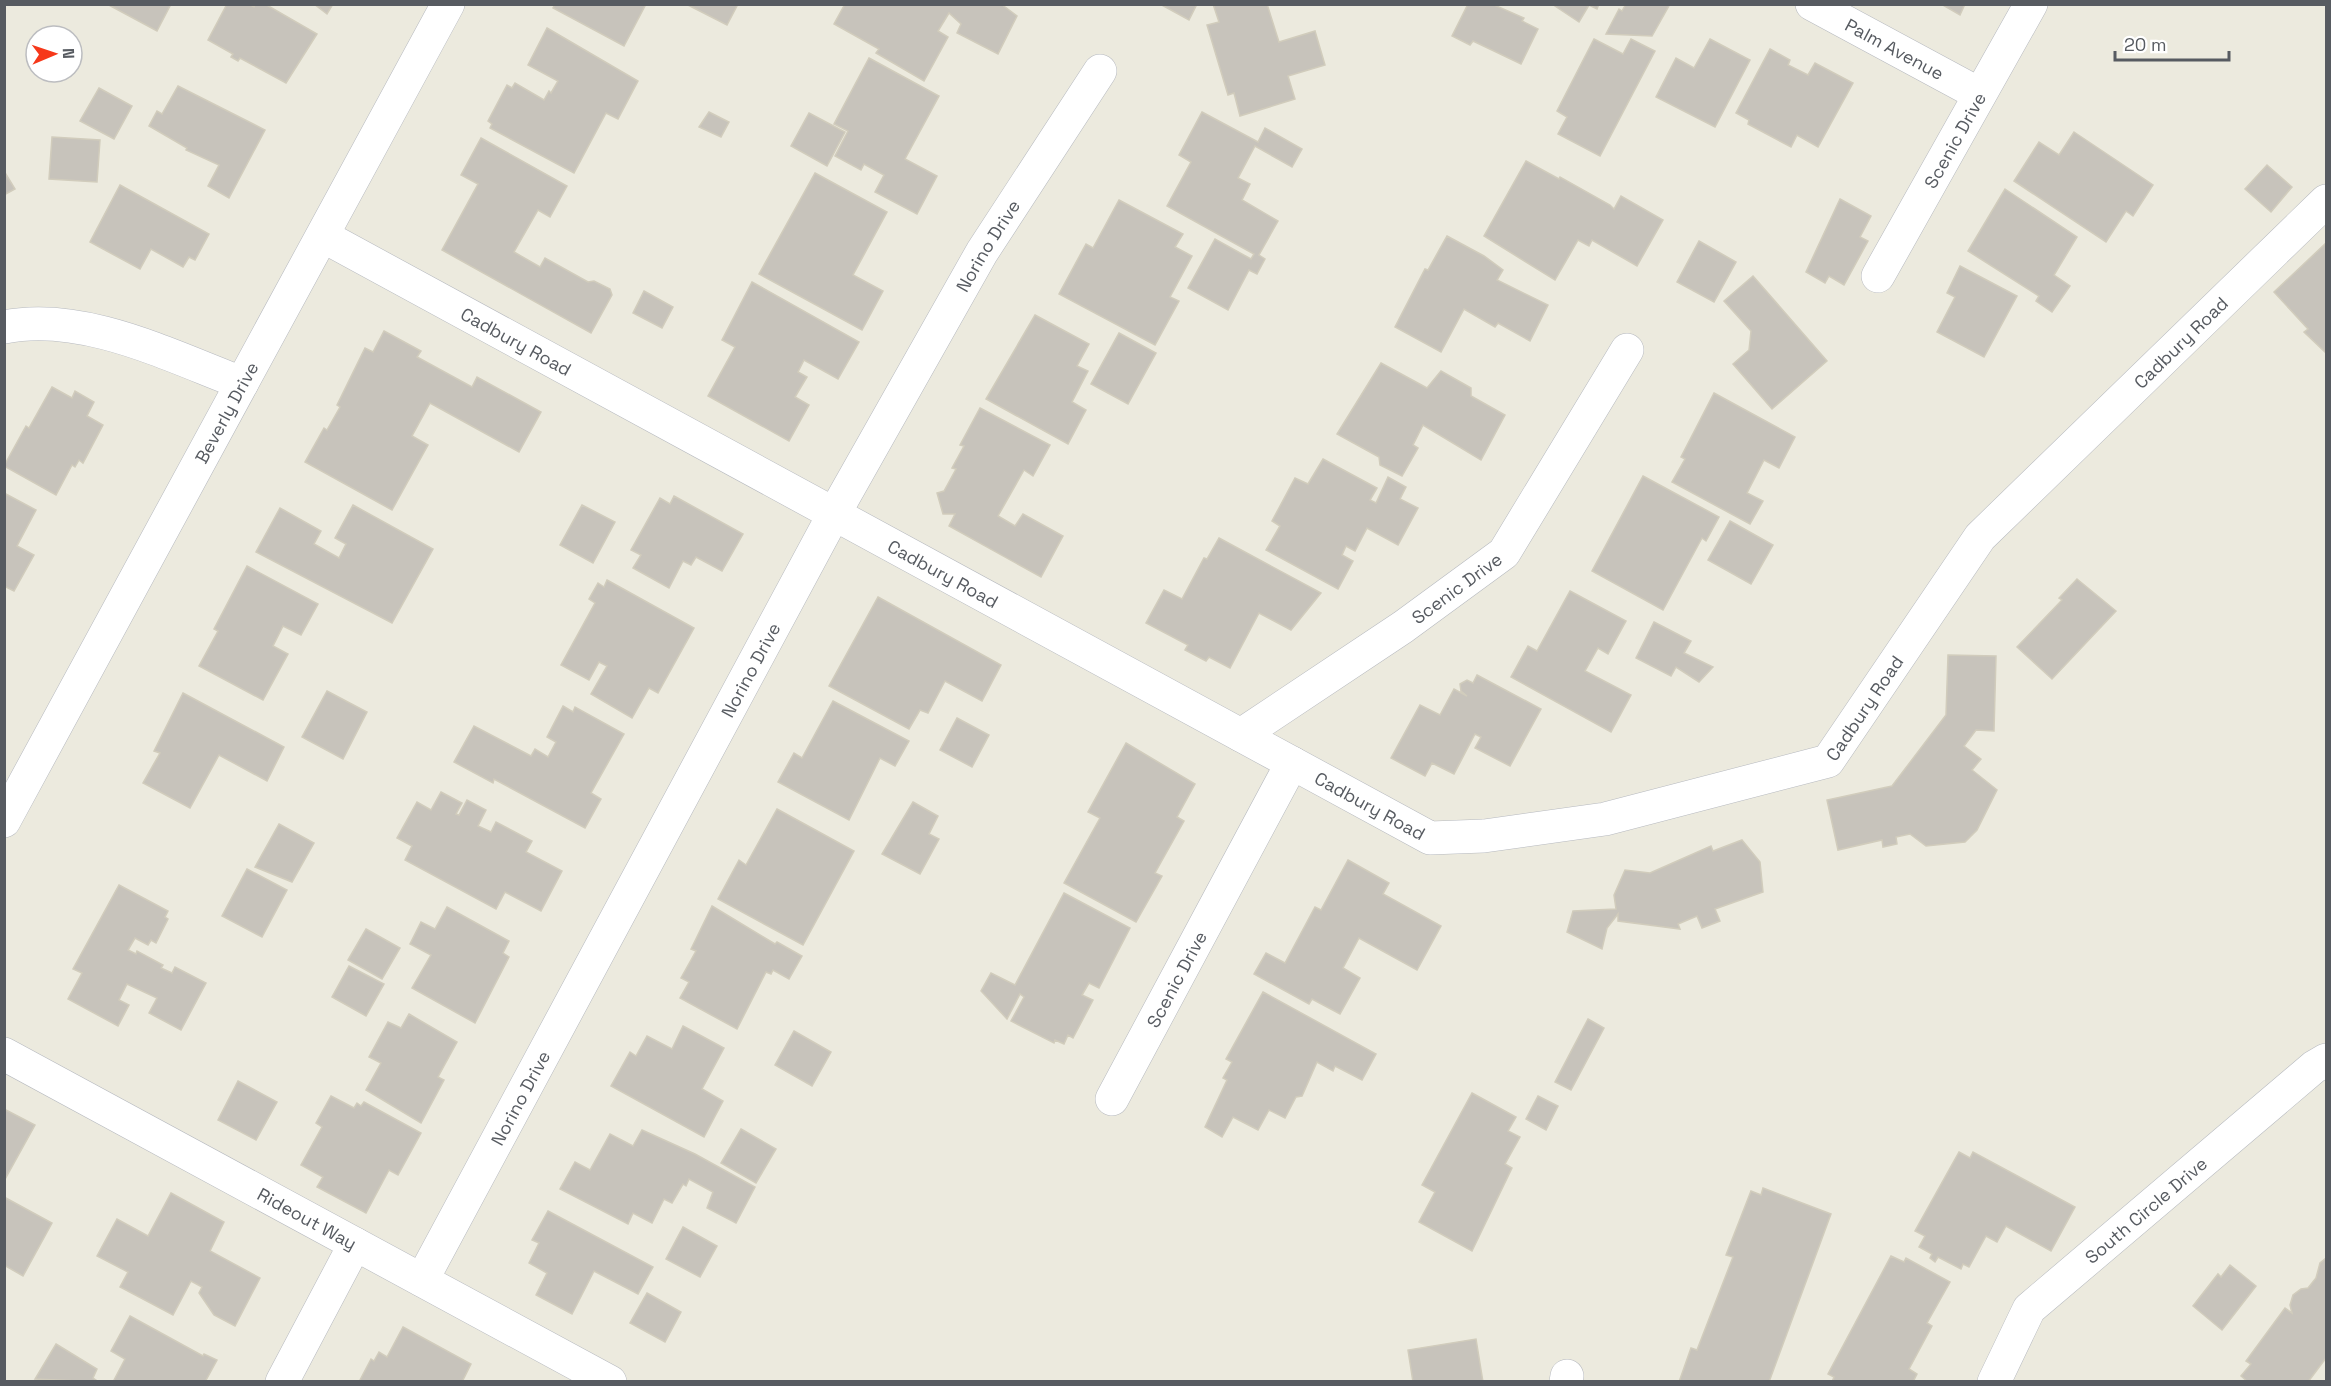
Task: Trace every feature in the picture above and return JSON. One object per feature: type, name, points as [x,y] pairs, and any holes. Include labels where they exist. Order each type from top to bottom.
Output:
[{"type":"street","name":"Beverly Drive","points":[[4,821],[448,4]]},
{"type":"street","name":"Palm Avenue","points":[[1812,4],[1979,94]]},
{"type":"street","name":"Scenic Drive","points":[[1878,276],[2031,4]]},
{"type":"street","name":"Norino Drive","points":[[422,1280],[834,514],[982,252],[1100,71]]},
{"type":"street","name":"Cadbury Road","points":[[322,236],[1430,838],[1484,836],[1605,819],[1828,761],[1980,537],[2326,201]]},
{"type":"street","points":[[4,327],[28,322],[106,332],[242,383]]},
{"type":"street","name":"Scenic Drive","points":[[1241,735],[1402,627],[1504,553],[1627,350]]},
{"type":"street","name":"Scenic Drive","points":[[1112,1099],[1292,763]]},
{"type":"street","name":"Rideout Way","points":[[4,1054],[610,1382]]},
{"type":"street","name":"South Circle Drive","points":[[1994,1382],[2029,1309],[2296,1082],[2326,1060]]},
{"type":"street","points":[[282,1382],[355,1244]]},
{"type":"building","points":[[107,4],[171,4],[157,31]]},
{"type":"building","points":[[227,4],[249,4],[254,7],[255,4],[265,4],[317,34],[286,83],[240,58],[238,61],[231,57],[233,54],[208,40]]},
{"type":"building","points":[[314,4],[333,4],[327,14]]},
{"type":"building","points":[[555,4],[646,4],[624,46],[553,8]]},
{"type":"building","points":[[686,4],[738,4],[727,25]]},
{"type":"building","points":[[845,4],[1001,4],[1017,16],[998,54],[957,33],[961,24],[949,13],[938,31],[948,37],[924,81],[876,53],[879,49],[834,24]]},
{"type":"building","points":[[1160,4],[1197,4],[1189,20]]},
{"type":"building","points":[[1213,4],[1267,4],[1279,42],[1315,31],[1325,65],[1288,76],[1295,99],[1240,116],[1234,93],[1228,95],[1207,25],[1219,22]]},
{"type":"building","points":[[1468,4],[1492,4],[1524,18],[1522,21],[1538,29],[1521,64],[1473,41],[1470,45],[1452,36]]},
{"type":"building","points":[[1552,4],[1599,4],[1597,9],[1589,5],[1579,22]]},
{"type":"building","points":[[1626,4],[1670,4],[1652,36],[1606,34],[1619,9],[1622,11]]},
{"type":"building","points":[[1941,4],[1965,4],[1960,15]]},
{"type":"building","points":[[547,28],[638,81],[618,119],[606,113],[574,173],[490,128],[492,124],[488,121],[507,85],[512,88],[515,83],[544,100],[549,91],[551,93],[558,81],[528,65]]},
{"type":"building","points":[[1594,39],[1623,54],[1631,39],[1655,51],[1600,156],[1558,134],[1567,117],[1557,111]]},
{"type":"building","points":[[1710,39],[1750,60],[1715,127],[1656,97],[1676,58],[1694,68]]},
{"type":"building","points":[[1770,49],[1790,60],[1788,65],[1808,75],[1815,63],[1853,83],[1818,147],[1797,135],[1791,147],[1748,124],[1749,120],[1736,113]]},
{"type":"building","points":[[869,58],[939,96],[905,159],[937,176],[917,214],[875,192],[884,175],[864,164],[861,170],[835,156],[848,131],[834,124]]},
{"type":"building","points":[[178,86],[265,130],[229,198],[208,186],[219,165],[186,150],[187,148],[149,126],[157,111],[162,114]]},
{"type":"building","points":[[99,88],[132,106],[114,139],[80,121]]},
{"type":"building","points":[[709,112],[729,122],[721,137],[699,127]]},
{"type":"building","points":[[1202,112],[1258,142],[1265,128],[1302,149],[1292,167],[1255,146],[1238,178],[1250,184],[1242,200],[1278,221],[1259,255],[1265,259],[1257,274],[1249,270],[1228,310],[1188,288],[1215,239],[1251,259],[1254,254],[1167,206],[1191,162],[1179,155]]},
{"type":"building","points":[[809,113],[845,132],[827,166],[791,146]]},
{"type":"building","points":[[2074,132],[2153,185],[2133,216],[2126,211],[2106,242],[2014,181],[2039,142],[2059,155]]},
{"type":"building","points":[[52,137],[100,140],[97,182],[49,179]]},
{"type":"building","points":[[481,138],[567,186],[550,217],[538,210],[514,252],[540,267],[545,258],[588,282],[594,281],[610,289],[612,295],[591,333],[442,250],[478,184],[461,175]]},
{"type":"building","points":[[1526,161],[1559,179],[1560,177],[1614,209],[1621,196],[1663,220],[1637,266],[1592,240],[1589,246],[1578,240],[1555,280],[1484,236]]},
{"type":"building","points":[[2267,165],[2292,187],[2271,212],[2245,189]]},
{"type":"building","points":[[4,171],[15,189],[4,195]]},
{"type":"building","points":[[815,173],[887,212],[853,275],[883,291],[862,330],[759,274]]},
{"type":"building","points":[[120,185],[209,234],[195,260],[189,257],[183,267],[151,249],[140,269],[90,242]]},
{"type":"building","points":[[2005,189],[2077,237],[2054,275],[2070,286],[2052,312],[2036,301],[2039,296],[1968,251]]},
{"type":"building","points":[[1840,199],[1871,216],[1860,237],[1868,241],[1844,285],[1829,276],[1825,283],[1806,272]]},
{"type":"building","points":[[1119,200],[1183,234],[1175,247],[1192,256],[1170,297],[1179,301],[1155,345],[1059,294],[1086,244],[1093,248]]},
{"type":"building","points":[[1447,236],[1484,256],[1503,270],[1497,280],[1548,305],[1530,341],[1498,323],[1495,327],[1464,309],[1441,352],[1395,327],[1425,269],[1428,270]]},
{"type":"building","points":[[1699,241],[1736,262],[1714,302],[1677,282]]},
{"type":"building","points":[[2326,243],[2326,353],[2304,332],[2308,329],[2274,292]]},
{"type":"building","points":[[1960,266],[2017,296],[1984,357],[1937,332],[1955,297],[1947,293]]},
{"type":"building","points":[[1753,276],[1827,361],[1772,409],[1733,364],[1749,350],[1751,331],[1724,301]]},
{"type":"building","points":[[752,282],[859,342],[838,379],[804,360],[798,372],[807,377],[795,397],[809,405],[789,441],[708,396],[735,347],[722,340]]},
{"type":"building","points":[[644,291],[673,307],[662,328],[633,313]]},
{"type":"building","points":[[1035,315],[1089,344],[1077,366],[1088,371],[1072,402],[1086,410],[1068,444],[986,399]]},
{"type":"building","points":[[384,331],[421,351],[417,357],[472,387],[477,377],[541,412],[519,452],[430,403],[412,436],[428,445],[392,510],[305,462],[324,428],[327,430],[340,407],[337,405],[365,348],[373,352]]},
{"type":"building","points":[[1119,333],[1156,353],[1128,404],[1091,384]]},
{"type":"building","points":[[1381,363],[1427,388],[1441,371],[1471,388],[1471,396],[1505,415],[1481,460],[1423,425],[1413,445],[1418,448],[1402,476],[1380,465],[1379,457],[1337,434]]},
{"type":"building","points":[[52,387],[72,398],[75,391],[94,402],[87,416],[103,425],[83,463],[79,460],[75,467],[72,465],[56,495],[4,466],[26,426],[29,428]]},
{"type":"building","points":[[1714,393],[1795,437],[1779,468],[1764,460],[1747,493],[1763,501],[1750,524],[1672,482],[1685,459],[1681,457]]},
{"type":"building","points":[[980,408],[1050,445],[1033,476],[1024,470],[998,516],[1015,526],[1023,514],[1063,536],[1041,577],[949,526],[955,514],[943,514],[937,493],[944,491],[956,469],[952,468],[964,446],[960,445]]},
{"type":"building","points":[[1323,459],[1377,488],[1370,500],[1376,503],[1388,477],[1406,487],[1400,499],[1418,508],[1398,545],[1367,528],[1355,551],[1346,546],[1342,555],[1353,561],[1338,589],[1266,550],[1280,526],[1272,521],[1295,478],[1308,484]]},
{"type":"building","points":[[1643,476],[1719,517],[1706,541],[1702,538],[1663,610],[1592,571]]},
{"type":"building","points":[[4,493],[36,510],[17,546],[34,555],[14,591],[4,586]]},
{"type":"building","points":[[674,496],[743,534],[722,571],[696,557],[691,565],[683,561],[669,588],[633,568],[641,555],[631,550],[660,498],[670,504]]},
{"type":"building","points":[[353,505],[433,549],[392,623],[256,552],[280,508],[321,531],[314,544],[339,558],[346,544],[335,538]]},
{"type":"building","points":[[582,505],[615,522],[593,563],[560,545]]},
{"type":"building","points":[[1730,521],[1773,545],[1751,584],[1708,560]]},
{"type":"building","points":[[1219,538],[1321,593],[1291,630],[1259,613],[1230,668],[1209,657],[1206,661],[1185,650],[1188,645],[1146,623],[1164,590],[1182,599],[1204,558],[1207,559]]},
{"type":"building","points":[[247,566],[318,604],[301,635],[283,626],[273,646],[288,654],[263,700],[199,666],[218,631],[214,629]]},
{"type":"building","points":[[2077,579],[2116,611],[2052,679],[2017,647],[2062,600],[2059,598]]},
{"type":"building","points":[[607,580],[694,628],[658,693],[649,688],[632,718],[591,694],[607,666],[599,662],[589,680],[561,665],[595,603],[589,599],[598,583],[604,587]]},
{"type":"building","points":[[1570,591],[1626,621],[1608,654],[1598,648],[1585,671],[1631,695],[1611,732],[1511,677],[1528,646],[1537,651]]},
{"type":"building","points":[[878,597],[1001,665],[982,701],[945,681],[928,713],[920,710],[909,729],[829,686]]},
{"type":"building","points":[[1654,622],[1691,641],[1684,653],[1713,667],[1699,682],[1676,667],[1671,676],[1636,658]]},
{"type":"building","points":[[1948,655],[1996,656],[1994,731],[1976,730],[1964,746],[1981,759],[1972,770],[1997,790],[1977,830],[1965,842],[1926,846],[1910,834],[1896,837],[1897,844],[1883,847],[1882,840],[1838,850],[1827,800],[1892,786],[1946,715]]},
{"type":"building","points":[[1477,675],[1541,709],[1510,766],[1475,748],[1481,737],[1475,734],[1454,774],[1432,763],[1425,776],[1391,758],[1420,705],[1440,715],[1454,689],[1467,696],[1461,691],[1460,684],[1467,680],[1473,683]]},
{"type":"building","points":[[327,691],[367,712],[343,759],[302,737]]},
{"type":"building","points":[[183,693],[284,747],[267,781],[219,755],[190,808],[143,783],[160,753],[154,751]]},
{"type":"building","points":[[833,701],[909,741],[895,766],[880,758],[849,820],[778,782],[794,753],[802,758]]},
{"type":"building","points":[[563,706],[573,712],[575,707],[624,734],[591,793],[601,799],[585,828],[494,779],[493,783],[454,762],[474,726],[531,756],[535,749],[548,757],[556,742],[547,737]]},
{"type":"building","points":[[957,718],[989,735],[972,767],[940,750]]},
{"type":"building","points":[[1126,743],[1195,784],[1177,817],[1184,821],[1155,873],[1162,876],[1136,922],[1064,883],[1100,818],[1088,812]]},
{"type":"building","points":[[441,792],[462,803],[456,814],[459,815],[467,800],[486,810],[478,826],[491,832],[496,822],[532,841],[526,852],[562,871],[541,911],[505,892],[496,909],[405,860],[412,846],[397,838],[417,802],[431,810]]},
{"type":"building","points":[[913,802],[938,816],[929,834],[939,839],[920,874],[882,854]]},
{"type":"building","points":[[777,809],[854,851],[803,945],[718,899],[739,860],[746,865]]},
{"type":"building","points":[[279,824],[314,843],[292,882],[255,867]]},
{"type":"building","points":[[1742,840],[1760,862],[1763,892],[1715,909],[1720,921],[1702,928],[1697,916],[1678,924],[1680,929],[1618,921],[1618,914],[1607,928],[1602,949],[1567,932],[1573,911],[1616,909],[1614,895],[1625,870],[1650,873],[1711,846],[1713,851]]},
{"type":"building","points":[[1348,860],[1389,883],[1383,894],[1441,926],[1417,970],[1359,938],[1343,968],[1360,978],[1340,1014],[1312,999],[1309,1004],[1254,974],[1266,953],[1285,963],[1315,907],[1321,910]]},
{"type":"building","points":[[247,869],[287,890],[262,937],[222,916]]},
{"type":"building","points":[[119,885],[168,911],[165,917],[168,919],[156,943],[151,940],[148,945],[135,938],[128,950],[136,954],[137,951],[163,965],[161,968],[172,973],[175,967],[206,983],[181,1030],[149,1013],[157,998],[127,984],[119,1000],[129,1005],[118,1026],[68,999],[82,973],[73,969]]},
{"type":"building","points":[[1064,893],[1130,928],[1099,988],[1089,983],[1082,995],[1093,1000],[1073,1038],[1068,1035],[1064,1044],[1055,1040],[1054,1043],[1011,1021],[1024,997],[1020,994],[1007,1019],[981,991],[991,973],[1015,985]]},
{"type":"building","points":[[712,906],[775,944],[777,942],[802,956],[789,979],[773,970],[771,974],[766,972],[737,1029],[680,998],[689,982],[681,978],[696,951],[691,949]]},
{"type":"building","points":[[447,907],[509,941],[503,953],[509,957],[475,1023],[412,988],[431,955],[410,944],[421,922],[435,929]]},
{"type":"building","points":[[366,929],[400,948],[382,979],[348,960]]},
{"type":"building","points":[[349,966],[384,984],[366,1016],[332,997]]},
{"type":"building","points":[[1263,992],[1376,1054],[1362,1080],[1335,1066],[1333,1071],[1317,1062],[1302,1096],[1296,1097],[1285,1118],[1269,1110],[1258,1130],[1233,1117],[1222,1137],[1205,1127],[1227,1080],[1223,1078],[1232,1062],[1226,1059]]},
{"type":"building","points":[[409,1014],[457,1042],[438,1077],[444,1080],[421,1123],[366,1090],[381,1063],[369,1057],[388,1022],[401,1028]]},
{"type":"building","points":[[1588,1019],[1604,1028],[1571,1090],[1555,1082]]},
{"type":"building","points":[[683,1026],[724,1048],[702,1089],[723,1101],[704,1137],[611,1086],[630,1052],[636,1056],[647,1036],[672,1049]]},
{"type":"building","points":[[794,1031],[831,1052],[812,1086],[775,1065]]},
{"type":"building","points":[[238,1081],[277,1102],[256,1140],[218,1120]]},
{"type":"building","points":[[1472,1093],[1516,1117],[1508,1131],[1520,1137],[1505,1164],[1512,1168],[1472,1251],[1419,1222],[1435,1192],[1422,1185]]},
{"type":"building","points":[[331,1096],[354,1108],[357,1103],[361,1106],[364,1102],[421,1133],[398,1175],[389,1170],[366,1213],[317,1187],[323,1177],[301,1165],[322,1127],[316,1123]]},
{"type":"building","points":[[1538,1096],[1558,1106],[1546,1130],[1526,1119]]},
{"type":"building","points":[[4,1109],[35,1125],[4,1181]]},
{"type":"building","points":[[741,1129],[776,1149],[756,1183],[721,1163]]},
{"type":"building","points":[[642,1130],[695,1154],[755,1187],[736,1223],[707,1208],[713,1192],[689,1179],[686,1186],[683,1184],[672,1203],[664,1199],[652,1223],[633,1213],[628,1224],[560,1189],[575,1162],[590,1170],[610,1134],[633,1146]]},
{"type":"building","points":[[1959,1152],[1970,1158],[1973,1152],[2075,1207],[2051,1251],[2006,1226],[1997,1242],[1986,1236],[1969,1267],[1963,1264],[1961,1269],[1938,1257],[1935,1262],[1930,1258],[1932,1254],[1919,1247],[1925,1236],[1915,1231]]},
{"type":"building","points":[[1763,1188],[1831,1214],[1769,1382],[1679,1382],[1691,1348],[1697,1350],[1733,1257],[1726,1255],[1751,1191],[1761,1195]]},
{"type":"building","points":[[171,1193],[224,1222],[210,1251],[260,1278],[235,1326],[214,1315],[199,1293],[202,1287],[191,1281],[173,1315],[120,1287],[128,1272],[97,1256],[117,1219],[148,1236]]},
{"type":"building","points":[[4,1197],[52,1223],[23,1276],[4,1265]]},
{"type":"building","points":[[548,1211],[653,1267],[638,1294],[594,1271],[572,1314],[536,1295],[547,1273],[529,1263],[539,1243],[532,1240]]},
{"type":"building","points":[[683,1227],[717,1246],[700,1277],[666,1259]]},
{"type":"building","points":[[1891,1256],[1904,1262],[1906,1258],[1950,1282],[1927,1323],[1932,1326],[1909,1369],[1917,1374],[1913,1382],[1832,1382],[1834,1377],[1828,1374]]},
{"type":"building","points":[[2326,1258],[2326,1358],[2308,1382],[2248,1382],[2241,1376],[2251,1364],[2246,1361],[2285,1308],[2292,1313],[2290,1305],[2293,1295],[2301,1289],[2308,1288],[2316,1278],[2320,1263]]},
{"type":"building","points":[[2230,1265],[2256,1286],[2222,1330],[2193,1306],[2218,1274],[2221,1277]]},
{"type":"building","points":[[647,1293],[681,1312],[665,1342],[630,1323]]},
{"type":"building","points":[[130,1316],[203,1356],[204,1354],[217,1360],[205,1382],[113,1382],[125,1359],[111,1351]]},
{"type":"building","points":[[403,1327],[471,1364],[462,1382],[359,1382],[371,1359],[374,1361],[379,1352],[387,1357]]},
{"type":"building","points":[[1476,1339],[1483,1382],[1413,1382],[1408,1350]]},
{"type":"building","points":[[56,1344],[97,1369],[93,1378],[99,1382],[35,1379]]}]
